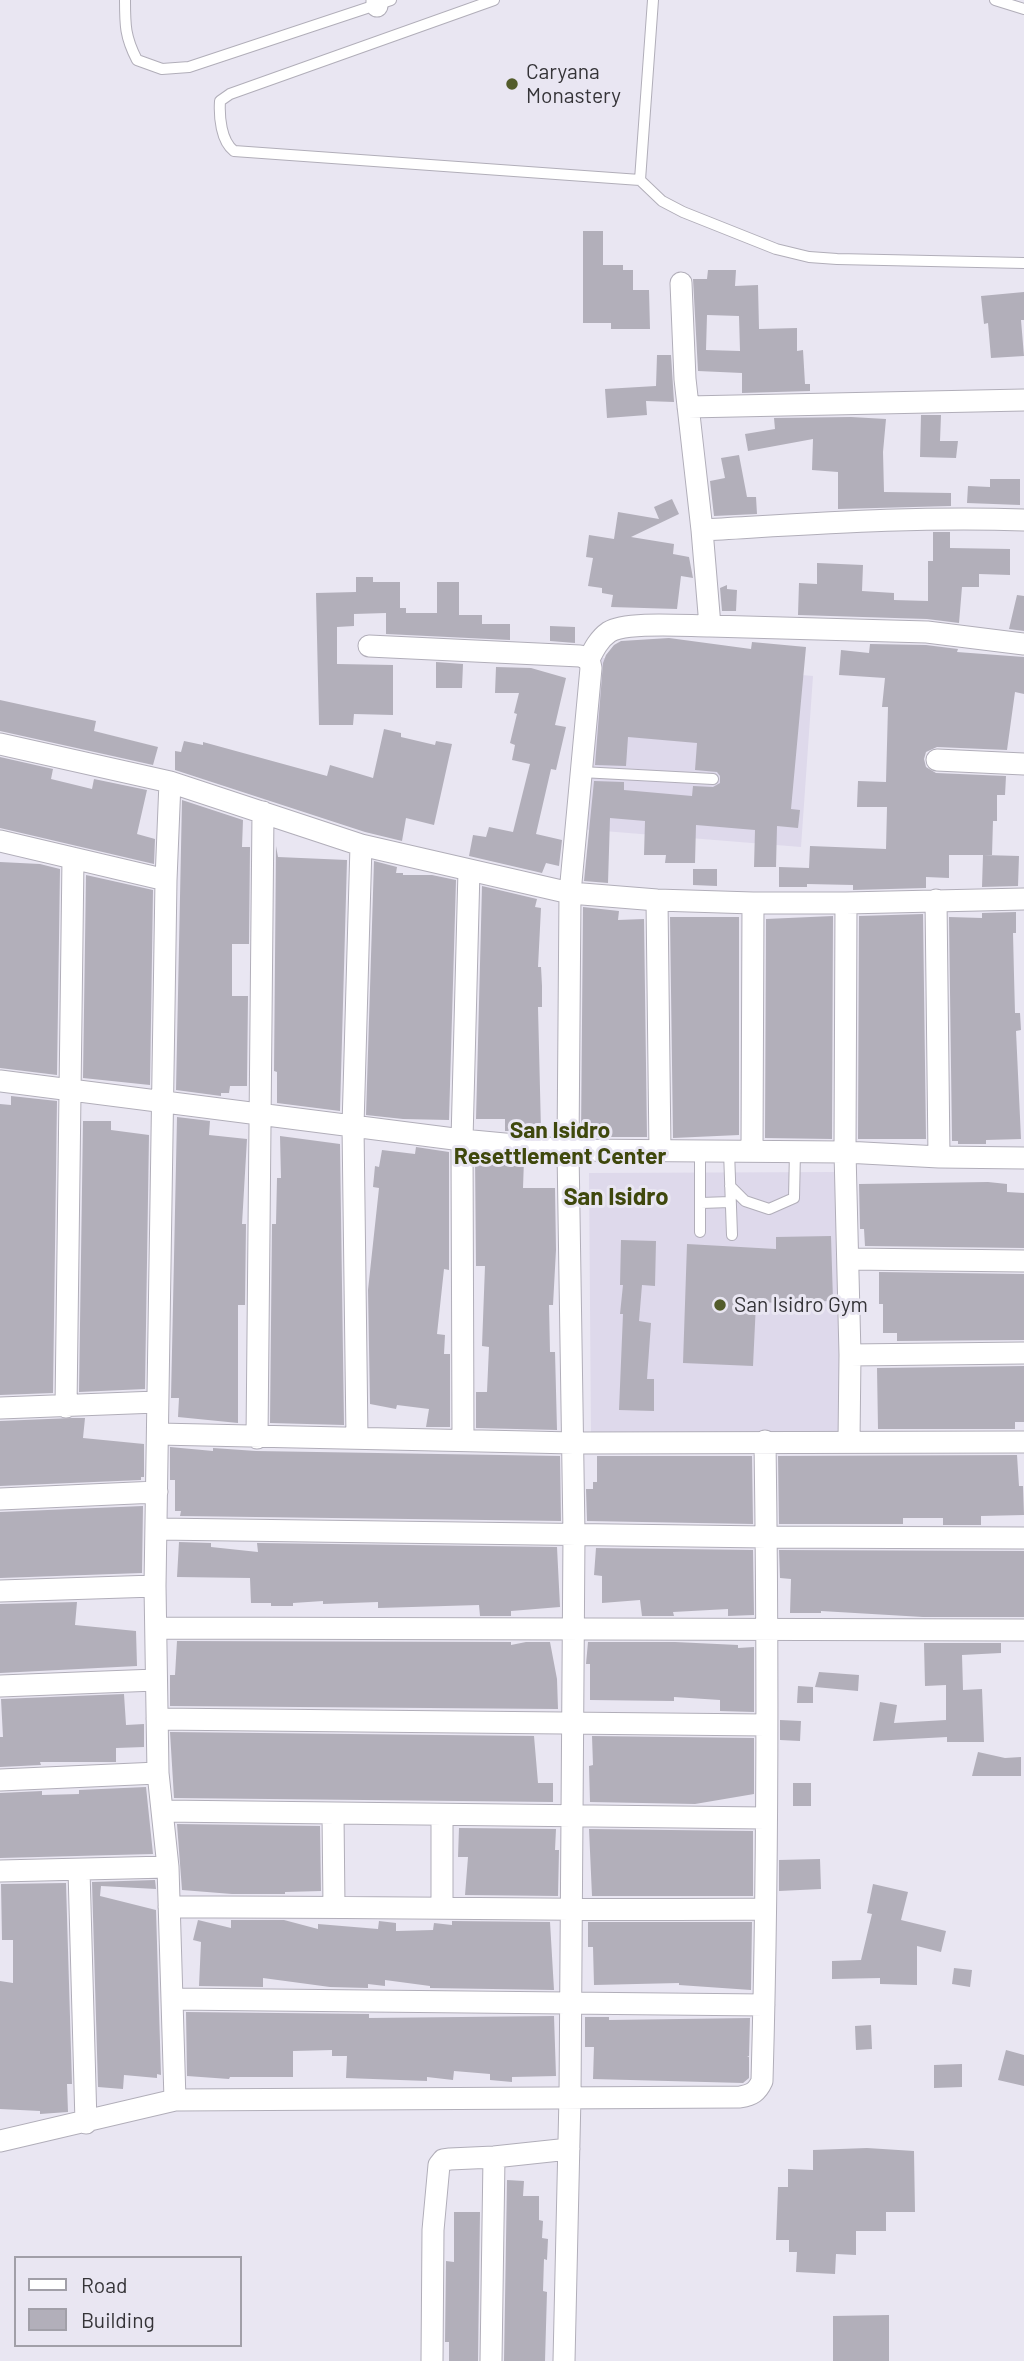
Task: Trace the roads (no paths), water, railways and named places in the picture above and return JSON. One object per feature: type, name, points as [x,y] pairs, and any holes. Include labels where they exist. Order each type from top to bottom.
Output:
[{"type":"street","points":[[681,284],[684,365],[702,530],[709,626]]},
{"type":"street","points":[[688,407],[1024,400]]},
{"type":"street","points":[[702,530],[901,518],[1024,520]]},
{"type":"street","points":[[564,2361],[570,2096],[572,1628],[575,1534],[568,1150],[570,893],[591,668],[589,659],[599,640],[611,631],[626,626],[927,632],[1024,644]]},
{"type":"street","points":[[369,646],[580,656],[589,659]]},
{"type":"street","points":[[0,744],[170,782],[361,845],[570,893],[657,900],[753,903],[846,904],[1024,899]]},
{"type":"street","points":[[937,760],[1024,764]]},
{"type":"street","points":[[170,782],[166,880],[155,1586],[158,1773],[168,1867],[176,2100]]},
{"type":"street","points":[[257,1438],[263,812]]},
{"type":"street","points":[[0,841],[166,880]]},
{"type":"street","points":[[357,1438],[353,1126],[361,845]]},
{"type":"street","points":[[65,1407],[72,858]]},
{"type":"street","points":[[463,1440],[461,1140],[469,870]]},
{"type":"street","points":[[657,900],[660,1152]]},
{"type":"street","points":[[936,900],[939,1157]]},
{"type":"street","points":[[752,1151],[753,903]]},
{"type":"street","points":[[846,904],[845,1152],[850,1355],[849,1441]]},
{"type":"street","points":[[0,1081],[461,1140],[568,1150],[795,1151],[1024,1158]]},
{"type":"street","points":[[848,1259],[1024,1261]]},
{"type":"street","points":[[850,1355],[1024,1353]]},
{"type":"street","points":[[0,1408],[157,1402]]},
{"type":"street","points":[[158,1434],[574,1443],[1024,1442]]},
{"type":"street","points":[[0,2141],[176,2100],[751,2095],[758,2090],[762,2081],[764,2005],[767,1630],[765,1441]]},
{"type":"street","points":[[0,1499],[157,1492]]},
{"type":"street","points":[[157,1529],[1024,1538]]},
{"type":"street","points":[[0,1591],[155,1586]]},
{"type":"street","points":[[156,1628],[1024,1630]]},
{"type":"street","points":[[0,1686],[156,1680]]},
{"type":"street","points":[[157,1719],[766,1725]]},
{"type":"street","points":[[0,1780],[158,1773]]},
{"type":"street","points":[[163,1811],[765,1818]]},
{"type":"street","points":[[333,1815],[334,1906]]},
{"type":"street","points":[[442,1816],[442,1908]]},
{"type":"street","points":[[0,1871],[168,1867]]},
{"type":"street","points":[[79,1870],[86,2123]]},
{"type":"street","points":[[169,1907],[334,1906],[570,1911],[765,1909]]},
{"type":"street","points":[[172,1999],[764,2005]]},
{"type":"street","points":[[432,2361],[433,2230],[439,2165],[450,2158],[494,2157],[569,2149]]},
{"type":"street","points":[[491,2361],[494,2157]]},
{"type":"lane","points":[[125,0],[125,34],[130,46],[138,60],[162,69],[189,67],[382,2]]},
{"type":"lane","points":[[494,0],[230,94],[220,101],[220,115],[227,145],[234,150],[640,180],[662,201],[683,212],[776,250],[836,259],[1024,263]]},
{"type":"lane","points":[[640,180],[653,0]]},
{"type":"lane","points":[[995,0],[1024,9]]},
{"type":"lane","points":[[581,772],[713,779]]},
{"type":"lane","points":[[700,1151],[700,1232]]},
{"type":"lane","points":[[730,1186],[746,1201],[769,1209],[794,1198],[795,1151]]},
{"type":"lane","points":[[730,1152],[732,1235]]},
{"type":"lane","points":[[701,1203],[730,1202]]},
{"type":"place","name":"Caryana Monastery","points":[[512,84]]},
{"type":"place","name":"San Isidro Gym","points":[[720,1305]]},
{"type":"district","name":"San Isidro Resettlement Center","points":[[560,1143]]},
{"type":"district","name":"San Isidro","points":[[616,1197]]}]
